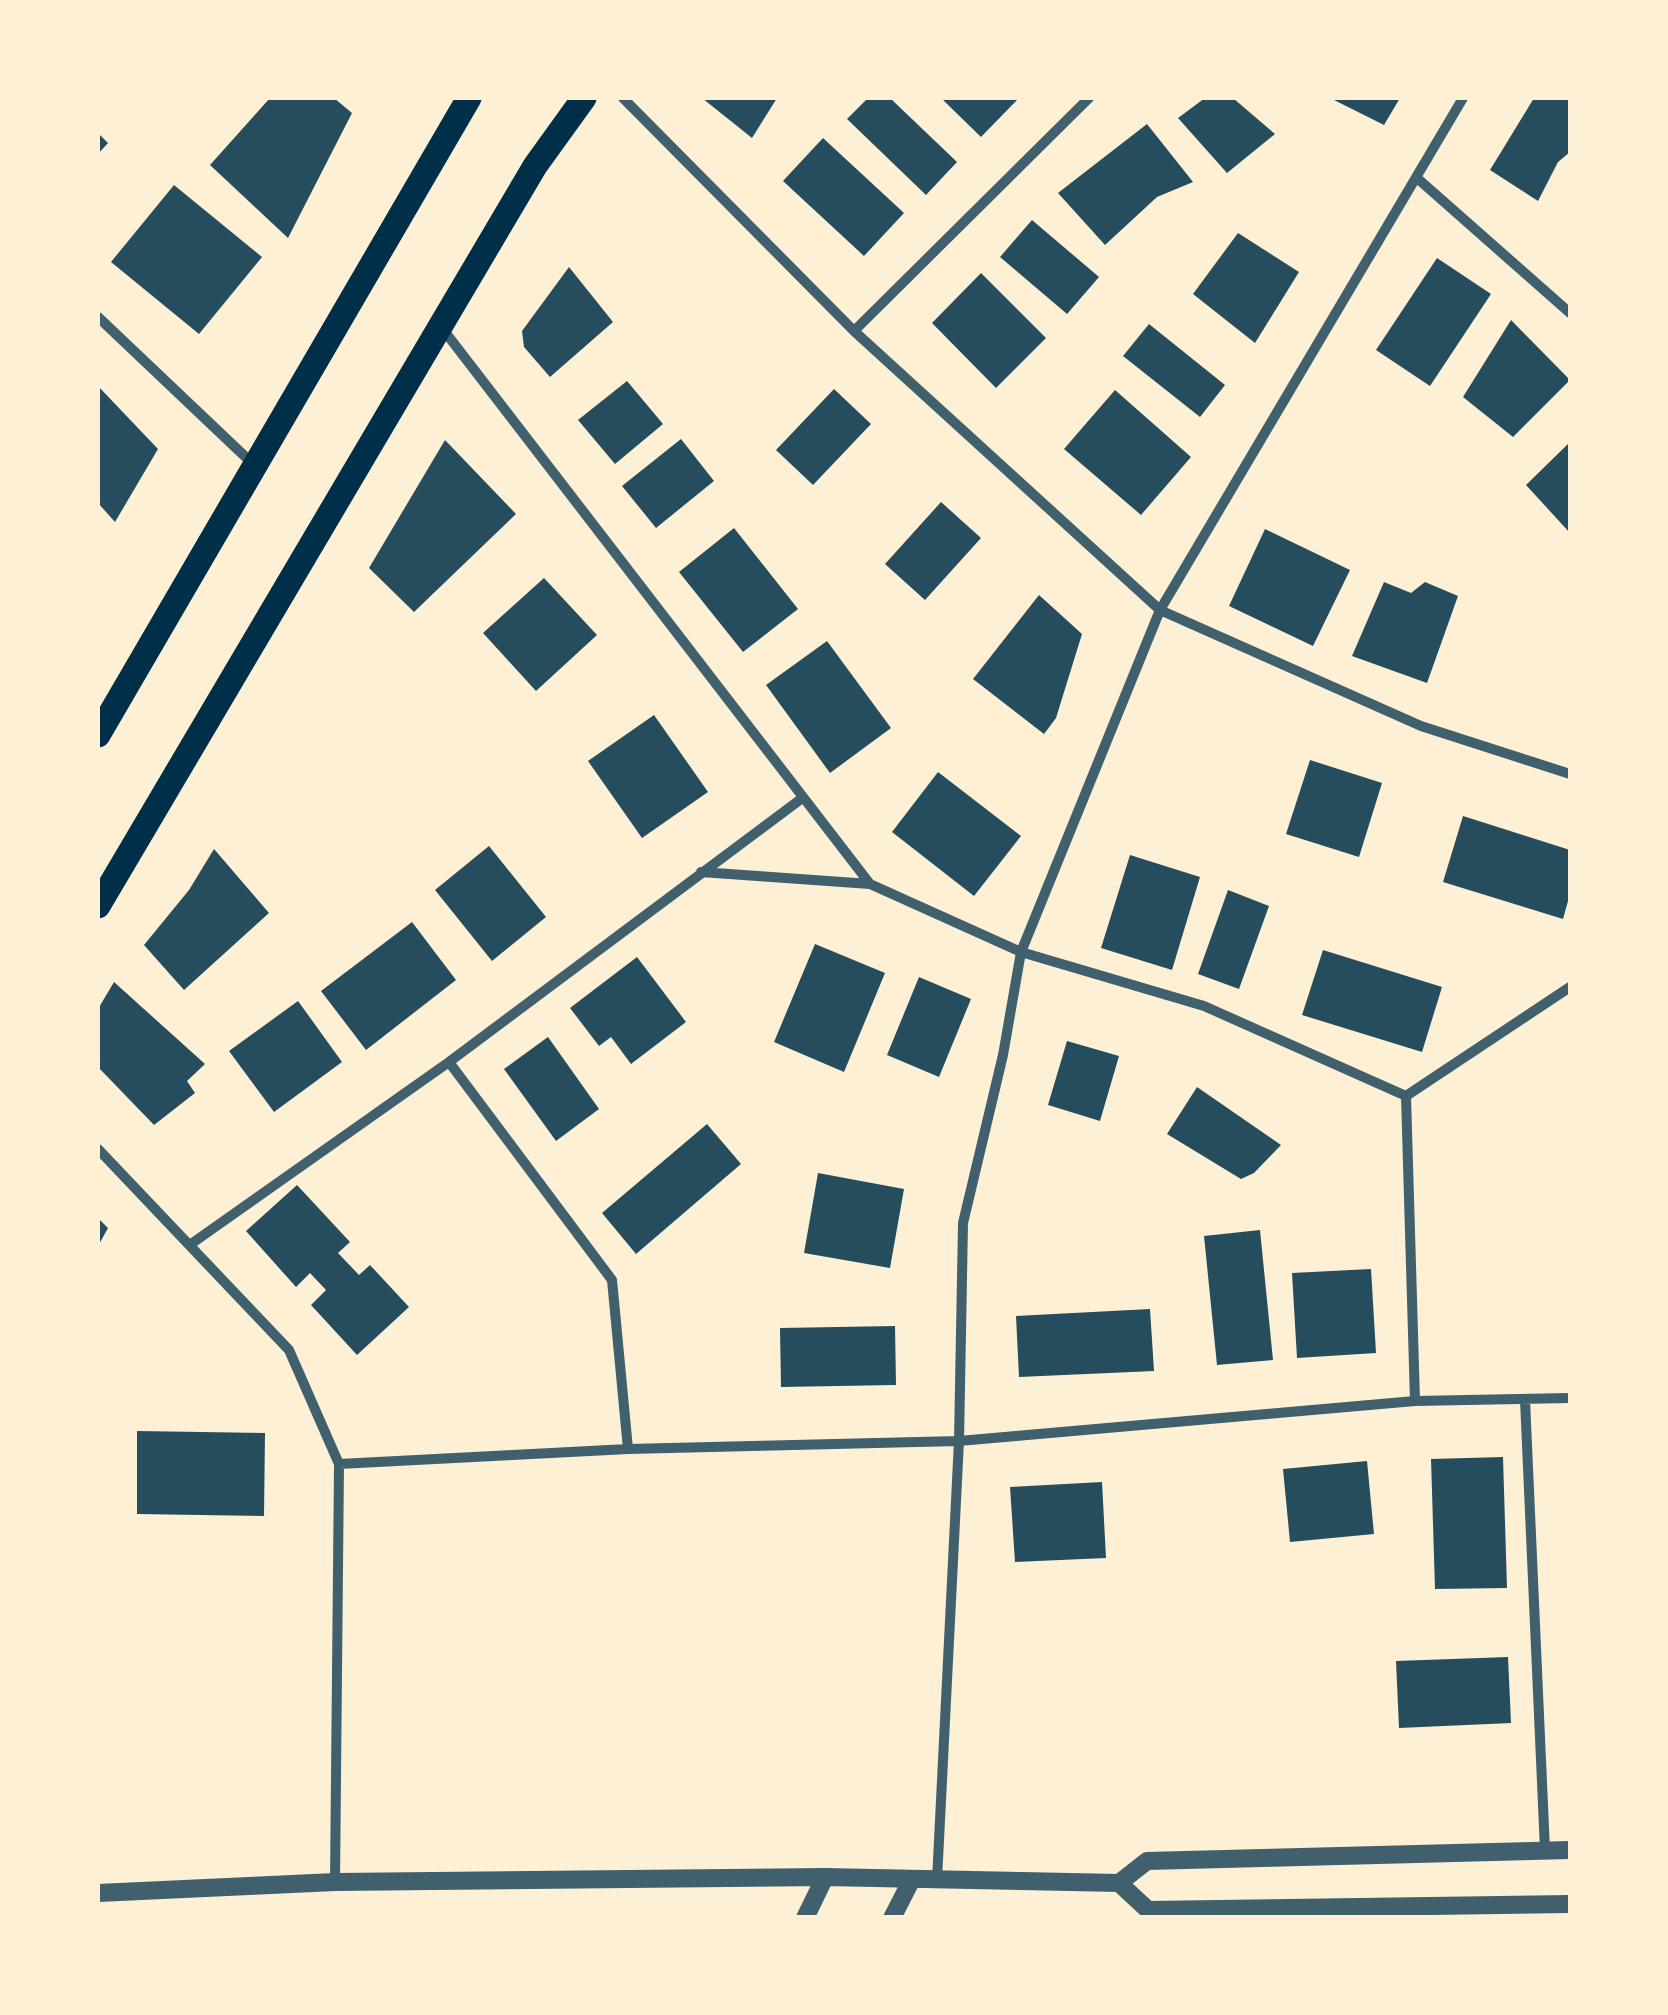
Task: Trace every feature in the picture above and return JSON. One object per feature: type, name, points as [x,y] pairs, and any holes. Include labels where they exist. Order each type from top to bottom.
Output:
[{"type":"main road","points":[[98,736],[469,98]]},
{"type":"main road","points":[[98,906],[535,166],[584,98]]},
{"type":"street","points":[[623,98],[854,331],[1160,610],[1421,726],[1570,774]]},
{"type":"street","points":[[854,331],[1090,98]]},
{"type":"street","points":[[937,1880],[959,1440],[963,1223],[1021,952],[1160,610],[1463,98]]},
{"type":"street","points":[[1417,178],[1570,313]]},
{"type":"street","points":[[98,317],[254,466]]},
{"type":"street","points":[[440,327],[870,884]]},
{"type":"street","points":[[191,1244],[449,1062],[801,799]]},
{"type":"street","points":[[700,872],[870,884],[1021,952],[1204,1006],[1406,1096]]},
{"type":"street","points":[[1406,1096],[1570,986]]},
{"type":"street","points":[[449,1062],[612,1280],[628,1449]]},
{"type":"street","points":[[1406,1096],[1415,1401]]},
{"type":"street","points":[[98,1149],[289,1350],[339,1464],[335,1882]]},
{"type":"street","points":[[339,1464],[628,1449],[959,1440],[1415,1401],[1570,1398]]},
{"type":"street","points":[[1524,1400],[1545,1850]]},
{"type":"street","points":[[1119,1884],[1147,1861],[1570,1850]]},
{"type":"street","points":[[805,1918],[825,1877]]},
{"type":"street","points":[[98,1893],[335,1882],[825,1877],[1119,1884],[1148,1910],[1570,1904]]},
{"type":"street","points":[[892,1918],[912,1879]]},
{"type":"building","points":[[270,98],[334,98],[352,113],[288,238],[210,165]]},
{"type":"building","points":[[702,98],[777,98],[752,138]]},
{"type":"building","points":[[868,98],[890,98],[957,162],[926,195],[847,119]]},
{"type":"building","points":[[941,98],[1019,98],[981,137]]},
{"type":"building","points":[[1205,98],[1233,98],[1275,134],[1227,173],[1178,118]]},
{"type":"building","points":[[1330,98],[1400,98],[1384,125]]},
{"type":"building","points":[[1534,98],[1570,98],[1570,152],[1558,162],[1538,201],[1490,170]]},
{"type":"building","points":[[1147,124],[1193,182],[1157,197],[1105,245],[1058,193]]},
{"type":"building","points":[[98,133],[108,143],[98,154]]},
{"type":"building","points":[[823,138],[904,213],[864,256],[783,181]]},
{"type":"building","points":[[174,185],[262,257],[199,334],[111,262]]},
{"type":"building","points":[[1032,220],[1099,277],[1067,314],[1000,257]]},
{"type":"building","points":[[1238,233],[1299,272],[1255,343],[1193,294]]},
{"type":"building","points":[[1437,258],[1491,294],[1430,386],[1376,350]]},
{"type":"building","points":[[569,267],[613,322],[550,377],[524,347],[522,331]]},
{"type":"building","points":[[981,273],[1046,338],[996,388],[932,323]]},
{"type":"building","points":[[1511,320],[1570,380],[1513,437],[1463,397]]},
{"type":"building","points":[[1149,324],[1225,385],[1200,417],[1123,356]]},
{"type":"building","points":[[627,381],[663,424],[615,464],[578,420]]},
{"type":"building","points":[[98,386],[158,449],[115,522],[98,503]]},
{"type":"building","points":[[834,389],[871,424],[813,485],[776,450]]},
{"type":"building","points":[[1115,390],[1191,457],[1141,515],[1064,449]]},
{"type":"building","points":[[681,439],[714,481],[656,528],[622,486]]},
{"type":"building","points":[[445,440],[516,514],[414,612],[369,568]]},
{"type":"building","points":[[1570,442],[1570,533],[1526,485]]},
{"type":"building","points":[[941,502],[981,538],[925,600],[885,564]]},
{"type":"building","points":[[734,528],[798,609],[743,652],[679,572]]},
{"type":"building","points":[[1265,529],[1350,570],[1313,646],[1229,606]]},
{"type":"building","points":[[544,578],[597,635],[536,691],[483,633]]},
{"type":"building","points":[[1384,582],[1411,593],[1425,582],[1458,596],[1427,683],[1352,656]]},
{"type":"building","points":[[1039,595],[1082,634],[1056,718],[1044,734],[973,679]]},
{"type":"building","points":[[827,641],[891,728],[830,773],[766,685]]},
{"type":"building","points":[[654,715],[708,792],[642,838],[588,761]]},
{"type":"building","points":[[1310,760],[1382,783],[1359,857],[1286,834]]},
{"type":"building","points":[[938,772],[1021,836],[974,896],[892,832]]},
{"type":"building","points":[[1463,816],[1570,850],[1570,894],[1563,919],[1443,882]]},
{"type":"building","points":[[489,846],[546,917],[492,961],[435,890]]},
{"type":"building","points":[[214,849],[269,913],[184,990],[144,945],[189,890]]},
{"type":"building","points":[[1130,855],[1200,877],[1172,970],[1101,948]]},
{"type":"building","points":[[1228,890],[1269,906],[1239,989],[1198,974]]},
{"type":"building","points":[[412,922],[456,980],[366,1050],[321,991]]},
{"type":"building","points":[[815,944],[885,973],[844,1072],[774,1042]]},
{"type":"building","points":[[1323,950],[1442,987],[1422,1052],[1302,1015]]},
{"type":"building","points":[[637,957],[686,1022],[631,1064],[611,1037],[599,1046],[570,1008]]},
{"type":"building","points":[[919,977],[971,999],[939,1077],[887,1055]]},
{"type":"building","points":[[114,982],[205,1064],[187,1081],[195,1093],[154,1125],[98,1067],[98,1009]]},
{"type":"building","points":[[298,1001],[342,1062],[274,1112],[229,1051]]},
{"type":"building","points":[[548,1037],[599,1109],[556,1141],[504,1069]]},
{"type":"building","points":[[1067,1041],[1119,1056],[1100,1121],[1048,1105]]},
{"type":"building","points":[[1197,1087],[1281,1145],[1254,1173],[1241,1179],[1167,1134]]},
{"type":"building","points":[[707,1124],[741,1164],[636,1254],[602,1213]]},
{"type":"building","points":[[818,1173],[904,1189],[890,1268],[804,1253]]},
{"type":"building","points":[[297,1185],[350,1242],[338,1253],[359,1275],[370,1265],[409,1307],[357,1355],[311,1305],[326,1290],[310,1273],[296,1287],[246,1231]]},
{"type":"building","points":[[98,1218],[108,1228],[98,1246]]},
{"type":"building","points":[[1260,1230],[1273,1360],[1217,1365],[1204,1236]]},
{"type":"building","points":[[1371,1269],[1376,1353],[1297,1358],[1292,1273]]},
{"type":"building","points":[[1150,1309],[1154,1371],[1019,1377],[1016,1316]]},
{"type":"building","points":[[895,1326],[896,1385],[781,1387],[780,1328]]},
{"type":"building","points":[[137,1431],[265,1433],[264,1516],[137,1514]]},
{"type":"building","points":[[1503,1457],[1507,1588],[1435,1589],[1431,1459]]},
{"type":"building","points":[[1367,1461],[1374,1534],[1290,1542],[1283,1469]]},
{"type":"building","points":[[1102,1482],[1106,1558],[1015,1562],[1010,1487]]},
{"type":"building","points":[[1508,1657],[1511,1723],[1399,1728],[1396,1661]]}]
